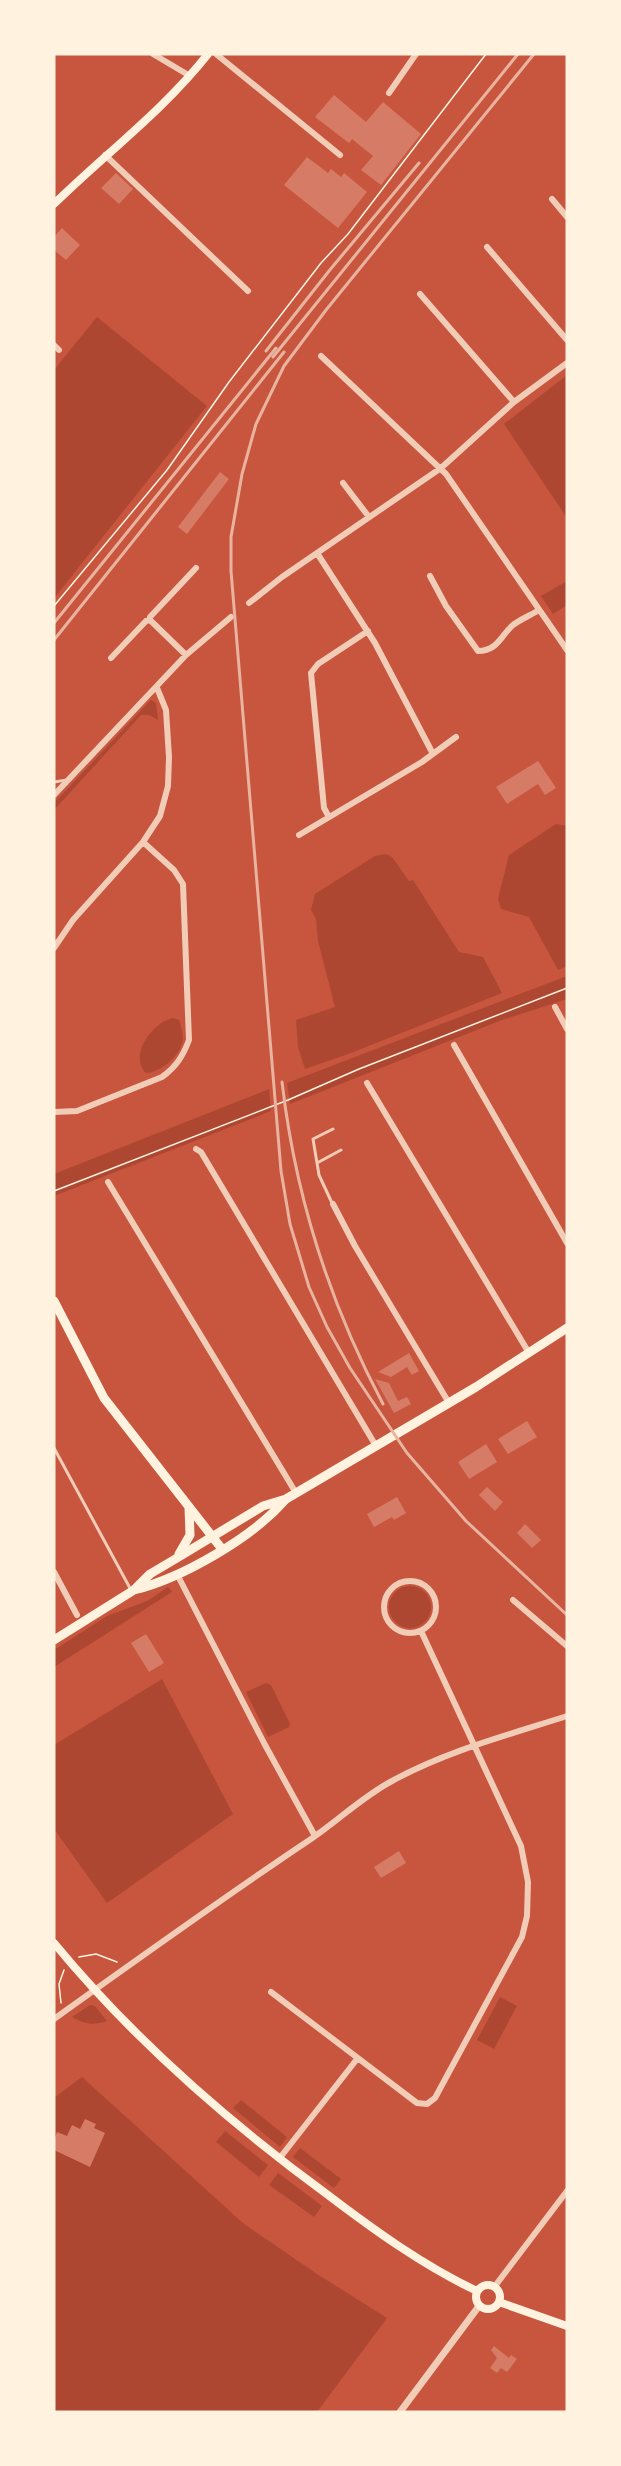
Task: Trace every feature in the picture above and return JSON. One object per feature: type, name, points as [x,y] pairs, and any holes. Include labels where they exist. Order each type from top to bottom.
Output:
[{"type":"main road","points":[[54,203],[154,113],[208,54]]},
{"type":"main road","points":[[54,1301],[104,1398],[222,1549]]},
{"type":"main road","points":[[133,1590],[178,1576],[271,1515],[296,1492],[449,1403],[567,1328]]},
{"type":"main road","points":[[54,1640],[133,1590],[150,1574],[263,1506],[286,1499]]},
{"type":"main road","points":[[177,1558],[190,1535],[189,1506]]},
{"type":"main road","points":[[54,1943],[94,1990],[170,2067],[223,2114],[279,2159],[388,2238],[477,2291]]},
{"type":"main road","points":[[487,2284],[495,2286],[500,2293],[500,2302],[492,2309],[485,2309],[479,2306],[475,2299],[477,2291],[487,2284]]},
{"type":"main road","points":[[500,2302],[567,2326]]},
{"type":"street","points":[[153,54],[190,76]]},
{"type":"street","points":[[216,54],[340,155]]},
{"type":"street","points":[[389,93],[416,54]]},
{"type":"street","points":[[105,155],[248,291]]},
{"type":"street","points":[[552,199],[567,217]]},
{"type":"street","points":[[487,247],[567,340]]},
{"type":"street","points":[[420,294],[514,402]]},
{"type":"street","points":[[321,356],[441,468],[567,650]]},
{"type":"street","points":[[249,603],[317,552],[441,468],[514,402],[567,363]]},
{"type":"street","points":[[343,483],[369,517]]},
{"type":"street","points":[[317,552],[368,631],[433,754]]},
{"type":"street","points":[[111,658],[146,621],[150,620],[150,617],[196,568]]},
{"type":"street","points":[[430,576],[446,606],[478,651],[487,650],[500,642],[513,625],[539,610]]},
{"type":"street","points":[[54,795],[186,655],[231,617]]},
{"type":"street","points":[[150,620],[186,655]]},
{"type":"street","points":[[329,817],[324,808],[311,673],[318,664],[368,631]]},
{"type":"street","points":[[54,948],[73,920],[143,842],[160,816],[168,786],[168,720],[165,704],[157,688]]},
{"type":"street","points":[[299,835],[433,754],[456,737]]},
{"type":"street","points":[[54,1112],[77,1111],[162,1077],[180,1060],[189,1040],[183,884],[174,870],[143,842]]},
{"type":"street","points":[[555,1007],[567,1029]]},
{"type":"street","points":[[454,1044],[567,1243]]},
{"type":"street","points":[[367,1083],[529,1353]]},
{"type":"street","points":[[196,1149],[201,1152],[376,1446]]},
{"type":"street","points":[[108,1182],[296,1492]]},
{"type":"street","points":[[333,1204],[355,1246],[449,1403]]},
{"type":"street","points":[[54,1572],[77,1615]]},
{"type":"street","points":[[178,1576],[315,1836]]},
{"type":"street","points":[[407,1581],[423,1584],[434,1596],[436,1612],[433,1620],[421,1631],[403,1632],[395,1628],[385,1614],[386,1596],[399,1583],[407,1581]]},
{"type":"street","points":[[513,1600],[567,1646]]},
{"type":"street","points":[[271,1992],[357,2059],[422,2105],[432,2102],[522,1936],[528,1882],[521,1846],[421,1631]]},
{"type":"street","points":[[54,2019],[315,1836],[358,1802],[391,1781],[433,1761],[567,1716]]},
{"type":"street","points":[[279,2159],[357,2059]]},
{"type":"street","points":[[495,2286],[567,2191]]},
{"type":"street","points":[[400,2412],[479,2306]]},
{"type":"lane","points":[[54,782],[68,780]]},
{"type":"lane","points":[[333,1129],[313,1139],[319,1175],[333,1204]]},
{"type":"lane","points":[[317,1163],[341,1150]]},
{"type":"lane","points":[[54,1448],[133,1590]]},
{"type":"path","points":[[54,606],[167,470],[229,381],[321,263],[348,234],[486,54]]},
{"type":"path","points":[[54,1191],[567,988]]},
{"type":"path","points":[[78,1958],[96,1954],[113,1959]]},
{"type":"path","points":[[60,1996],[59,1983],[65,1968]]},
{"type":"shaded area","points":[[97,317],[207,406],[55,597],[54,370]]},
{"type":"shaded area","points":[[567,375],[567,518],[504,424]]},
{"type":"shaded area","points":[[567,581],[567,605],[553,614],[541,596]]},
{"type":"shaded area","points":[[151,700],[156,703],[158,720],[149,715],[141,715],[54,810],[54,803]]},
{"type":"shaded area","points":[[556,824],[567,826],[567,966],[558,970],[529,917],[501,909],[498,899],[509,855]]},
{"type":"shaded area","points":[[386,854],[392,857],[409,881],[413,880],[459,952],[483,957],[502,993],[305,1069],[298,1047],[296,1020],[335,1007],[318,941],[316,919],[311,910],[315,894],[375,856]]},
{"type":"shaded area","points":[[567,976],[567,999],[502,1020],[290,1104],[287,1083]]},
{"type":"shaded area","points":[[173,1018],[179,1020],[182,1032],[183,1039],[179,1051],[170,1062],[158,1070],[146,1073],[141,1066],[140,1057],[145,1040],[158,1026]]},
{"type":"shaded area","points":[[269,1089],[271,1111],[54,1196],[54,1174]]},
{"type":"shaded area","points":[[410,1586],[425,1592],[431,1607],[425,1622],[410,1628],[395,1622],[389,1607],[395,1592]]},
{"type":"shaded area","points":[[168,1587],[172,1592],[54,1667],[54,1650],[107,1616],[147,1601]]},
{"type":"shaded area","points":[[162,1679],[233,1814],[107,1903],[54,1829],[54,1745]]},
{"type":"shaded area","points":[[266,1683],[271,1685],[290,1724],[289,1727],[268,1737],[246,1692]]},
{"type":"shaded area","points":[[500,1997],[517,2006],[494,2049],[477,2040]]},
{"type":"shaded area","points":[[90,2005],[95,2006],[107,2021],[89,2023],[72,2017]]},
{"type":"shaded area","points":[[82,2077],[244,2224],[387,2318],[317,2412],[54,2412],[54,2098]]},
{"type":"shaded area","points":[[241,2100],[287,2137],[280,2147],[233,2108]]},
{"type":"shaded area","points":[[225,2131],[268,2165],[259,2177],[216,2142]]},
{"type":"shaded area","points":[[300,2148],[341,2179],[334,2188],[293,2157]]},
{"type":"shaded area","points":[[278,2173],[322,2206],[314,2217],[269,2185]]},
{"type":"building","points":[[334,95],[366,122],[383,102],[421,134],[381,185],[361,170],[373,156],[352,139],[349,143],[315,117]]},
{"type":"building","points":[[307,157],[328,173],[331,169],[341,177],[344,173],[367,192],[338,228],[284,185]]},
{"type":"building","points":[[116,173],[133,189],[119,204],[101,188]]},
{"type":"building","points":[[62,228],[80,245],[66,260],[54,250],[54,237]]},
{"type":"building","points":[[220,472],[229,479],[187,534],[178,527]]},
{"type":"building","points":[[538,761],[556,788],[545,795],[538,784],[507,804],[496,787]]},
{"type":"building","points":[[409,1353],[419,1371],[412,1375],[407,1367],[391,1377],[378,1372]]},
{"type":"building","points":[[375,1379],[389,1383],[398,1401],[407,1397],[411,1404],[394,1413]]},
{"type":"building","points":[[527,1421],[537,1437],[508,1454],[498,1439]]},
{"type":"building","points":[[486,1444],[497,1462],[469,1479],[458,1462]]},
{"type":"building","points":[[487,1487],[503,1502],[495,1511],[479,1495]]},
{"type":"building","points":[[397,1497],[406,1513],[394,1520],[392,1517],[374,1527],[367,1514]]},
{"type":"building","points":[[525,1524],[541,1540],[532,1548],[517,1533]]},
{"type":"building","points":[[146,1634],[164,1663],[149,1672],[131,1643]]},
{"type":"building","points":[[399,1851],[406,1863],[381,1878],[374,1867]]},
{"type":"building","points":[[85,2119],[96,2124],[94,2128],[105,2133],[90,2167],[54,2150],[57,2132],[67,2136],[72,2125],[80,2129]]},
{"type":"building","points":[[494,2346],[509,2358],[511,2355],[517,2359],[507,2372],[501,2368],[497,2373],[490,2368],[497,2358],[491,2350]]},
{"type":"railway","points":[[273,357],[518,54]]},
{"type":"railway","points":[[534,54],[326,310],[284,366],[256,424],[242,474],[231,537],[231,571],[281,1171],[290,1224],[309,1287],[327,1327],[350,1368],[407,1453],[466,1521],[567,1615]]},
{"type":"railway","points":[[266,351],[419,163]]},
{"type":"railway","points":[[54,623],[276,348]]},
{"type":"railway","points":[[54,640],[284,352]]},
{"type":"railway","points":[[282,1082],[296,1166],[318,1248],[347,1327],[383,1404]]}]
